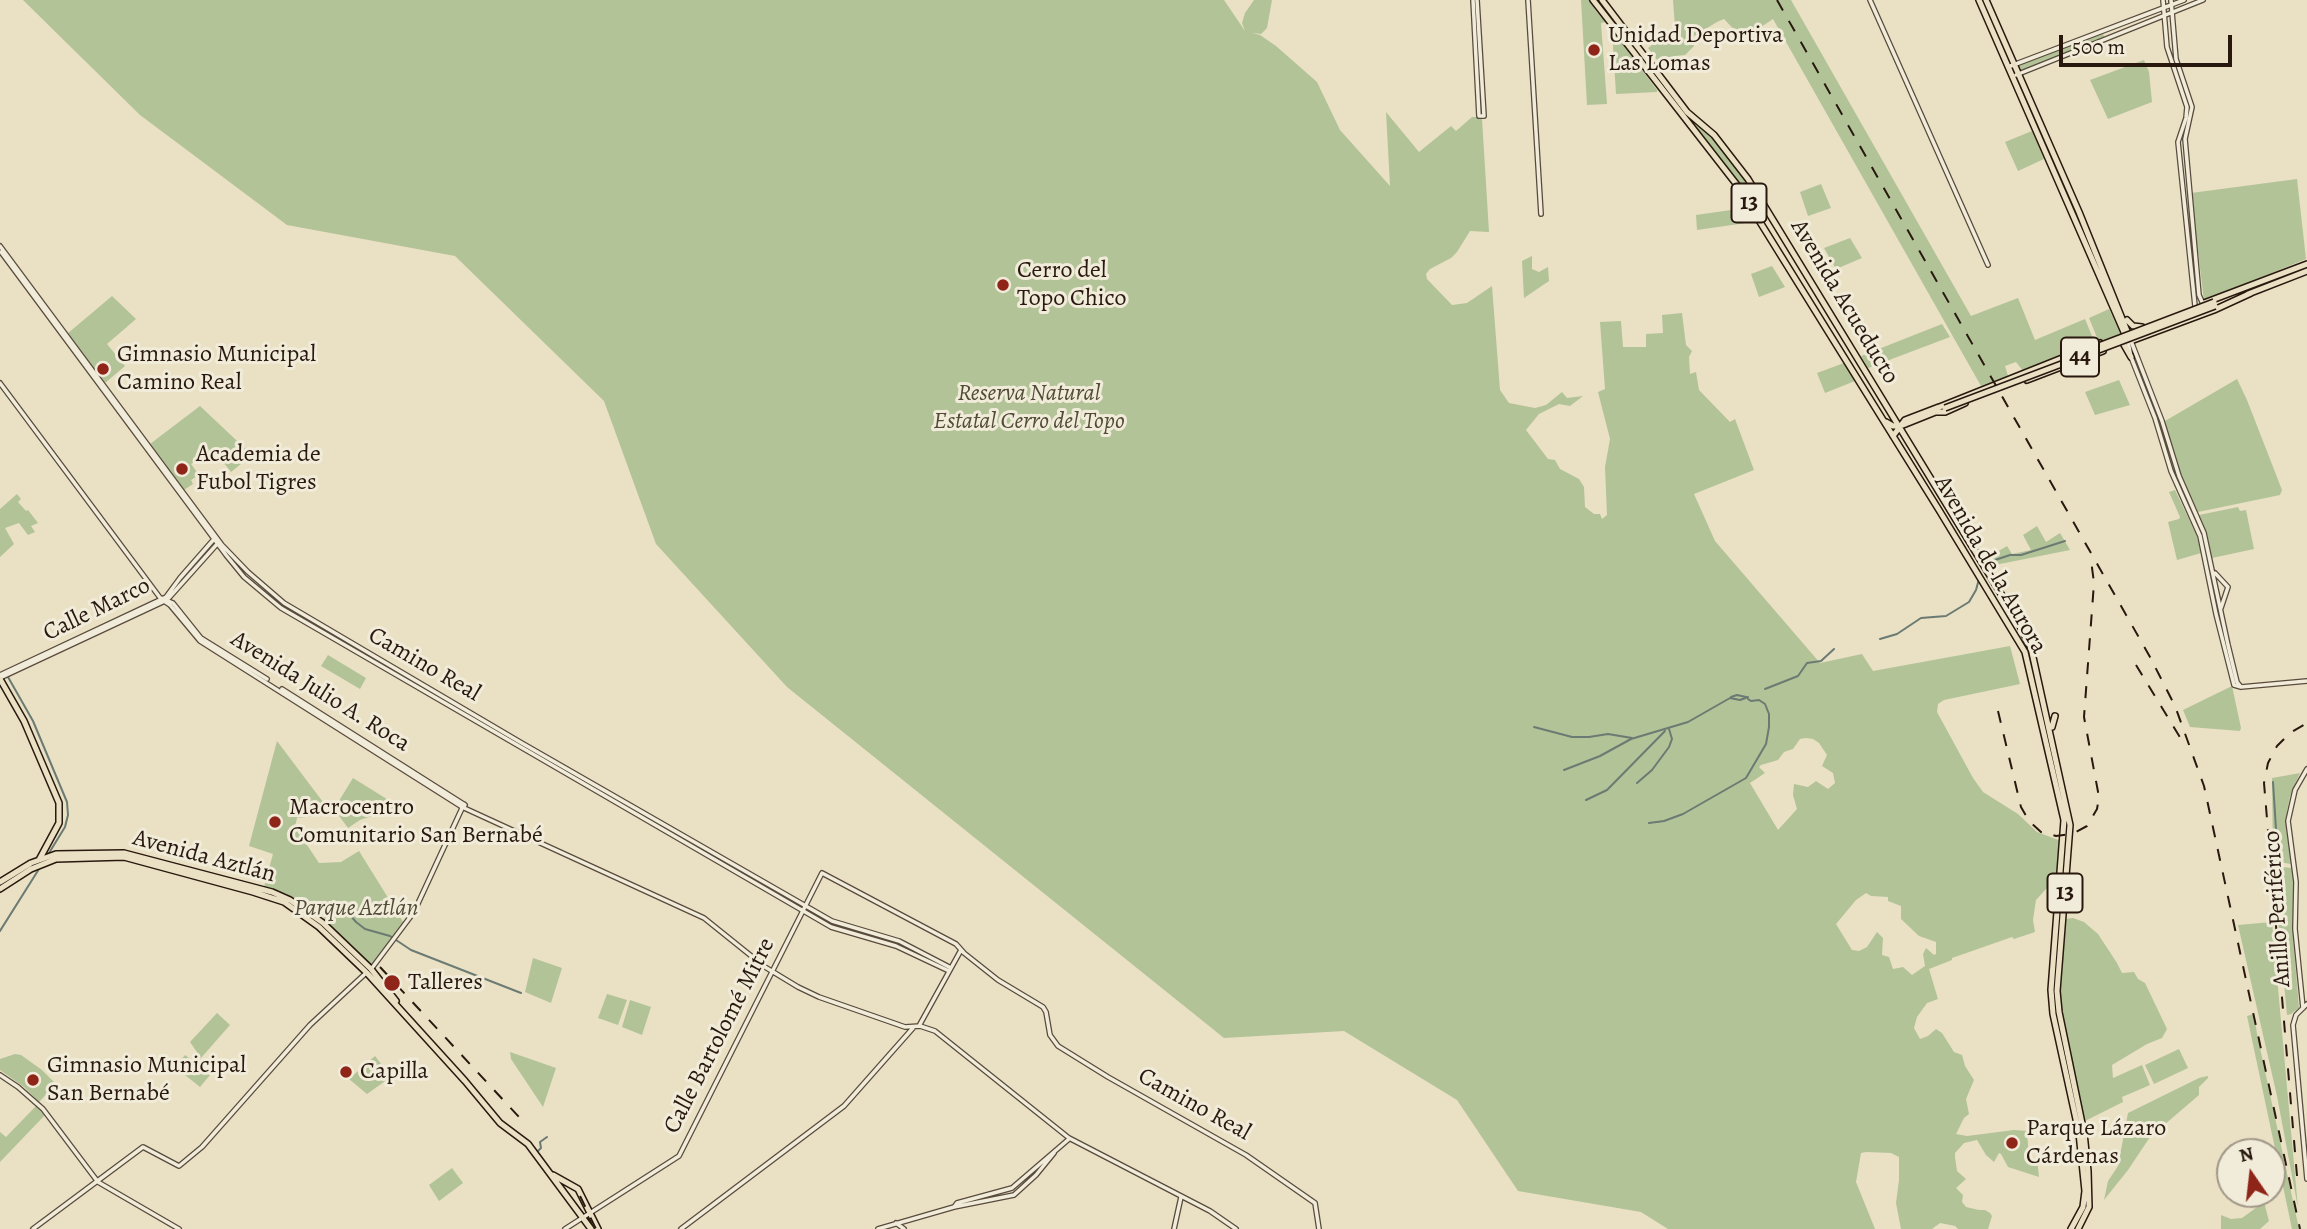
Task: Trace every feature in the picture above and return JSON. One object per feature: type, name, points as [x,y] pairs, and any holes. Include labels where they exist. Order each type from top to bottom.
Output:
[{"type":"main road","name":"Avenida Acueducto","points":[[1593,0],[1734,181],[1883,421]]},
{"type":"main road","name":"Avenida Acueducto","points":[[1602,0],[1687,112],[1714,135],[1748,179],[1899,426]]},
{"type":"main road","points":[[1979,0],[2011,66]]},
{"type":"main road","points":[[1986,0],[2049,161],[2100,271],[2129,323],[2145,326]]},
{"type":"main road","points":[[2015,76],[2074,200],[2128,338]]},
{"type":"main road","points":[[2049,161],[2061,170]]},
{"type":"main road","points":[[2064,194],[2074,200]]},
{"type":"main road","points":[[2071,210],[2079,212]]},
{"type":"main road","points":[[1776,247],[1787,243]]},
{"type":"main road","name":"44","points":[[2215,304],[2239,291],[2307,264]]},
{"type":"main road","name":"44","points":[[1893,436],[1899,426],[1907,421],[2307,271]]},
{"type":"main road","points":[[1936,410],[2104,351],[2145,326],[2239,291]]},
{"type":"main road","points":[[1973,396],[2100,343],[2152,333],[2251,293]]},
{"type":"main road","points":[[2118,305],[2131,356]]},
{"type":"main road","points":[[1819,315],[1828,310]]},
{"type":"main road","points":[[2145,326],[2146,331],[2152,333]]},
{"type":"main road","points":[[2100,343],[2104,351]]},
{"type":"main road","points":[[1841,353],[1851,347]]},
{"type":"main road","points":[[1859,382],[1869,378]]},
{"type":"main road","points":[[1895,419],[1907,421],[1905,437]]},
{"type":"main road","points":[[1883,421],[1899,426]]},
{"type":"main road","name":"Avenida de la Aurora","points":[[1883,421],[2024,649],[2064,820],[2051,990],[2084,1133],[2088,1191]]},
{"type":"main road","name":"Avenida de la Aurora","points":[[1899,426],[2017,620],[2031,648],[2070,825],[2057,991],[2060,1031]]},
{"type":"main road","points":[[1939,510],[1946,505]]},
{"type":"main road","points":[[0,678],[28,728],[59,803],[59,823],[41,862]]},
{"type":"main road","points":[[2052,737],[2055,716]]},
{"type":"main road","name":"Avenida Aztlán","points":[[0,882],[55,857],[127,853],[284,897],[314,917],[390,992],[401,1010]]},
{"type":"main road","name":"Avenida Aztlán","points":[[0,889],[41,862]]},
{"type":"main road","name":"Avenida Aztlán","points":[[369,971],[500,1123],[528,1144],[591,1229]]},
{"type":"main road","name":"Avenida Aztlán","points":[[548,1171],[576,1187],[598,1229]]},
{"type":"main road","name":"13","points":[[2071,1229],[2083,1208],[2088,1191]]},
{"type":"main road","name":"13","points":[[2078,1229],[2088,1209],[2088,1191]]},
{"type":"main road","points":[[585,1206],[596,1211]]},
{"type":"street","points":[[1475,0],[1482,116]]},
{"type":"street","points":[[1528,0],[1541,214]]},
{"type":"street","points":[[1870,0],[1988,265]]},
{"type":"street","points":[[2163,0],[2167,47],[2187,107],[2178,142],[2189,217]]},
{"type":"street","points":[[2011,66],[2183,0]]},
{"type":"street","points":[[2015,76],[2203,0]]},
{"type":"street","points":[[2172,3],[2177,10]]},
{"type":"street","points":[[2172,3],[2176,59],[2192,107],[2192,116],[2185,136],[2190,233],[2197,295],[2195,306]]},
{"type":"street","points":[[2180,164],[2188,163]]},
{"type":"street","name":"Camino Real","points":[[0,248],[217,540],[248,572],[297,611],[804,908],[832,921],[899,941],[950,970]]},
{"type":"street","points":[[2197,295],[2203,304]]},
{"type":"street","points":[[2128,338],[2162,421],[2179,476],[2179,488]]},
{"type":"street","points":[[2131,356],[2170,467],[2199,531],[2226,644]]},
{"type":"street","name":"Avenida Julio A. Roca","points":[[0,383],[163,599],[173,603],[201,638],[469,809],[704,918],[771,972],[819,997],[913,1028]]},
{"type":"street","points":[[2150,404],[2151,391]]},
{"type":"street","points":[[2155,418],[2162,421]]},
{"type":"street","points":[[2179,476],[2203,529],[2221,609],[2233,683],[2239,686],[2307,681]]},
{"type":"street","name":"Calle Marco","points":[[0,678],[163,599],[217,540]]},
{"type":"street","points":[[2204,556],[2208,557],[2228,587],[2221,609]]},
{"type":"street","name":"Anillo Periférico","points":[[2305,1006],[2302,1002],[2295,929],[2296,882],[2288,821],[2295,790],[2307,769]]},
{"type":"street","points":[[33,1229],[143,1147],[179,1166],[202,1147],[310,1025],[369,971],[414,912],[463,805]]},
{"type":"street","name":"Calle Bartolomé Mitre","points":[[565,1229],[679,1156],[822,873],[952,941],[961,950]]},
{"type":"street","points":[[919,1026],[961,950]]},
{"type":"street","name":"Camino Real","points":[[961,950],[999,980],[1040,1005],[1047,1016],[1051,1038],[1063,1049],[1246,1155],[1315,1203],[1319,1229]]},
{"type":"street","points":[[2301,989],[2307,995],[2302,1002]]},
{"type":"street","points":[[2305,1006],[2296,1015],[2293,1025],[2307,1180]]},
{"type":"street","points":[[681,1229],[844,1106],[913,1028],[919,1026],[935,1031],[1069,1138],[1213,1212],[1236,1229]]},
{"type":"street","points":[[0,1075],[43,1109],[98,1182],[179,1229]]},
{"type":"street","points":[[954,1207],[957,1203],[1012,1188],[1069,1138]]},
{"type":"street","points":[[878,1229],[954,1207],[1014,1195],[1036,1175],[1054,1153]]},
{"type":"street","points":[[1174,1229],[1181,1196]]},
{"type":"street","points":[[896,1223],[904,1229]]},
{"type":"green space","name":"Reserva Natural Estatal Cerro del Topo","points":[[23,0],[1224,0],[1245,31],[1242,23],[1254,0],[1272,0],[1267,28],[1261,34],[1252,33],[1276,46],[1317,82],[1340,130],[1390,186],[1386,112],[1419,152],[1451,126],[1456,131],[1472,117],[1482,119],[1489,232],[1470,231],[1451,258],[1430,269],[1426,274],[1427,279],[1452,305],[1467,303],[1492,286],[1500,390],[1509,403],[1535,408],[1546,405],[1562,392],[1567,398],[1583,396],[1570,406],[1559,404],[1539,414],[1526,430],[1548,459],[1555,460],[1560,469],[1579,479],[1584,487],[1585,507],[1594,514],[1600,514],[1602,519],[1607,515],[1605,467],[1610,439],[1598,392],[1605,389],[1600,322],[1621,321],[1623,347],[1646,347],[1646,334],[1663,333],[1662,315],[1682,313],[1686,345],[1692,351],[1689,357],[1690,374],[1696,372],[1699,390],[1730,422],[1735,419],[1754,470],[1694,494],[1715,541],[1820,663],[1862,654],[1873,671],[2010,646],[2020,684],[1944,700],[1938,704],[1937,712],[1983,792],[2018,814],[2037,832],[2061,841],[2057,877],[2036,900],[2033,920],[2035,932],[2014,939],[2012,937],[1929,969],[1938,999],[1927,1003],[1917,1017],[1914,1028],[1920,1039],[1936,1029],[1942,1033],[1954,1052],[1962,1055],[1974,1080],[1966,1099],[1969,1114],[1956,1134],[1967,1136],[2027,1131],[2029,1159],[2037,1159],[2039,1177],[2008,1167],[1999,1153],[1994,1162],[1977,1140],[1964,1143],[1955,1153],[1955,1157],[1957,1171],[1966,1179],[1956,1188],[1963,1195],[1962,1202],[1966,1207],[1990,1213],[1992,1216],[1988,1229],[1958,1229],[1940,1223],[1932,1229],[1901,1229],[1896,1203],[1899,1157],[1891,1153],[1866,1152],[1861,1153],[1856,1182],[1875,1229],[1668,1229],[1641,1212],[1518,1191],[1457,1100],[1344,1031],[1224,1038],[787,687],[656,544],[604,401],[455,256],[287,225],[140,115]],"holes":[[[1806,738],[1819,743],[1827,755],[1822,766],[1833,773],[1835,783],[1828,789],[1816,781],[1808,787],[1794,784],[1793,795],[1797,809],[1778,830],[1750,783],[1765,773],[1759,767],[1761,765],[1778,760],[1784,752],[1793,749],[1800,739]],[[1866,893],[1888,897],[1888,901],[1901,906],[1901,919],[1919,936],[1936,942],[1936,954],[1926,948],[1923,954],[1925,966],[1912,975],[1903,967],[1893,969],[1889,957],[1882,955],[1883,938],[1877,932],[1867,947],[1859,951],[1852,950],[1836,924],[1856,900]]]},
{"type":"green space","name":"Unidad Deportiva Las Lomas","points":[[1581,0],[1590,0],[1606,22],[1601,23],[1607,104],[1587,105]]},
{"type":"green space","points":[[1673,0],[1791,0],[1971,316],[2018,298],[2035,340],[2085,319],[2094,341],[2092,345],[2023,371],[2016,362],[2005,366],[2008,376],[1981,386],[1773,19],[1743,39],[1724,19],[1694,36],[1694,46],[1685,55],[1675,56],[1662,66],[1648,48],[1675,27]]},
{"type":"green space","points":[[1612,30],[1657,90],[1657,92],[1616,94]]},
{"type":"green space","points":[[2102,32],[2105,38],[2021,71],[2018,65]]},
{"type":"green space","points":[[2144,60],[2149,72],[2152,102],[2108,119],[2090,80]]},
{"type":"green space","points":[[1679,104],[1691,119],[1708,132],[1746,180],[1759,202],[1754,206],[1706,139],[1677,105]]},
{"type":"green space","points":[[2032,131],[2044,159],[2018,171],[2005,142]]},
{"type":"green space","points":[[2297,179],[2306,259],[2204,301],[2191,193]]},
{"type":"green space","points":[[1821,184],[1831,208],[1808,216],[1800,192]]},
{"type":"green space","points":[[1738,209],[1746,223],[1697,230],[1696,215]]},
{"type":"green space","points":[[1850,238],[1862,258],[1836,269],[1824,248]]},
{"type":"green space","points":[[1532,256],[1532,269],[1539,272],[1548,267],[1549,281],[1524,298],[1522,261]]},
{"type":"green space","points":[[1772,266],[1785,287],[1759,297],[1751,274]]},
{"type":"green space","points":[[112,296],[136,319],[107,344],[125,366],[105,383],[67,334]]},
{"type":"green space","points":[[2109,309],[2121,334],[2101,342],[2089,318]]},
{"type":"green space","points":[[1942,324],[1950,337],[1868,368],[1861,356]]},
{"type":"green space","points":[[1844,363],[1855,381],[1825,393],[1817,373]]},
{"type":"green space","points":[[2237,379],[2282,490],[2280,495],[2198,512],[2178,469],[2165,421]]},
{"type":"green space","points":[[2119,380],[2130,405],[2095,415],[2085,392]]},
{"type":"green space","points":[[200,406],[252,455],[231,472],[213,449],[191,464],[199,475],[191,480],[193,484],[184,490],[150,444]]},
{"type":"green space","points":[[2175,490],[2197,536],[2201,553],[2177,560],[2168,522],[2180,517],[2169,492]]},
{"type":"green space","points":[[17,494],[21,499],[18,502],[38,523],[31,526],[35,532],[28,535],[19,523],[5,528],[14,544],[0,557],[0,509]]},
{"type":"green space","points":[[2238,507],[2240,511],[2246,510],[2254,549],[2212,558],[2207,534],[2199,515]]},
{"type":"green space","points":[[2037,526],[2046,542],[2060,533],[2070,550],[1990,566],[1985,559],[2007,546],[2012,554],[2031,550],[2023,535]]},
{"type":"green space","points":[[328,655],[366,678],[360,689],[321,666]]},
{"type":"green space","points":[[2232,686],[2240,731],[2190,727],[2183,710]]},
{"type":"green space","name":"Parque Aztlán","points":[[277,741],[332,814],[297,818],[295,827],[319,863],[341,862],[359,851],[405,925],[371,969],[323,923],[324,916],[311,907],[305,910],[287,894],[264,887],[273,854],[249,846]]},
{"type":"green space","points":[[2300,773],[2287,811],[2291,864],[2273,861],[2272,778]]},
{"type":"green space","points":[[353,778],[398,806],[360,820],[348,828],[334,809]]},
{"type":"green space","points":[[2273,866],[2292,868],[2294,880],[2293,936],[2299,1008],[2287,1015]]},
{"type":"green space","points":[[2073,918],[2084,922],[2098,934],[2122,973],[2134,972],[2138,979],[2145,983],[2167,1029],[2162,1038],[2112,1065],[2113,1078],[2142,1065],[2150,1085],[2122,1097],[2123,1102],[2083,1122],[2060,1001],[2065,919]]},
{"type":"green space","points":[[2272,922],[2298,1208],[2286,1138],[2238,925]]},
{"type":"green space","points":[[533,958],[562,968],[551,1003],[525,992]]},
{"type":"green space","points":[[607,994],[627,1000],[618,1025],[598,1018]]},
{"type":"green space","points":[[630,1000],[651,1007],[642,1035],[622,1027]]},
{"type":"green space","points":[[217,1013],[230,1025],[201,1058],[190,1042]]},
{"type":"green space","points":[[2254,1014],[2279,1138],[2273,1138],[2247,1016]]},
{"type":"green space","points":[[2179,1049],[2188,1068],[2154,1084],[2145,1065]]},
{"type":"green space","points":[[510,1052],[556,1068],[543,1107],[511,1059]]},
{"type":"green space","name":"Gimnasio Municipal San Bernabé","points":[[15,1054],[21,1055],[42,1070],[56,1084],[39,1102],[0,1070],[0,1059]]},
{"type":"green space","points":[[185,1055],[210,1075],[200,1087],[175,1067]]},
{"type":"green space","points":[[375,1056],[391,1077],[367,1094],[349,1079]]},
{"type":"green space","points":[[2208,1076],[2199,1087],[2199,1095],[2150,1137],[2104,1200],[2108,1181],[2118,1166],[2128,1113]]},
{"type":"green space","points":[[36,1106],[45,1115],[0,1162],[0,1132],[6,1137]]},
{"type":"green space","points":[[452,1168],[463,1183],[439,1201],[429,1185]]},
{"type":"green space","points":[[2286,1169],[2299,1229],[2292,1229],[2286,1201]]},
{"type":"green space","points":[[2256,1208],[2266,1208],[2269,1221],[2260,1229],[2221,1229],[2221,1215],[2231,1219],[2242,1218]]},
{"type":"waterway","points":[[1987,565],[2010,555],[2021,555],[2065,541]]},
{"type":"waterway","points":[[1880,639],[1897,634],[1921,618],[1946,616],[1969,602],[1979,579]]},
{"type":"waterway","points":[[1765,689],[1798,676],[1807,663],[1821,661],[1834,649]]},
{"type":"waterway","points":[[8,677],[33,721],[67,802],[65,827],[49,853]]},
{"type":"waterway","points":[[1731,697],[1746,697]]},
{"type":"waterway","points":[[1564,770],[1600,756],[1631,739],[1688,722],[1730,698],[1740,700],[1748,697]]},
{"type":"waterway","points":[[1649,823],[1683,814],[1746,778],[1766,744],[1769,727],[1769,714],[1765,704],[1759,700],[1748,699]]},
{"type":"waterway","points":[[1534,727],[1572,737],[1608,734],[1632,738]]},
{"type":"waterway","points":[[1637,783],[1652,770],[1669,747],[1672,739],[1669,729]]},
{"type":"waterway","points":[[1586,800],[1607,790],[1665,731]]},
{"type":"waterway","points":[[2273,782],[2278,861]]},
{"type":"waterway","points":[[0,931],[39,869]]},
{"type":"waterway","points":[[340,903],[365,929],[390,936],[411,950],[521,993]]},
{"type":"waterway","points":[[537,1152],[541,1148],[540,1142],[547,1137]]},
{"type":"railway","points":[[1777,0],[2150,657],[2175,706],[2204,786],[2300,1229]]},
{"type":"railway","points":[[1998,711],[2021,807],[2029,821],[2041,832],[2056,836],[2072,834],[2087,826],[2097,809],[2099,797],[2084,717],[2094,583],[2091,560]]},
{"type":"railway","points":[[2136,665],[2181,739]]},
{"type":"railway","points":[[2297,1176],[2264,783],[2268,763],[2277,746],[2290,733],[2307,723]]},
{"type":"railway","points":[[380,967],[519,1117]]},
{"type":"railway","points":[[580,1196],[596,1229]]},
{"type":"place","name":"Unidad Deportiva Las Lomas","points":[[1594,50]]},
{"type":"place","name":"Cerro del Topo Chico","points":[[1003,285]]},
{"type":"place","name":"Gimnasio Municipal Camino Real","points":[[103,369]]},
{"type":"place","name":"Academia de Fubol Tigres","points":[[182,469]]},
{"type":"place","name":"Macrocentro Comunitario San Bernabé","points":[[275,822]]},
{"type":"place","name":"Talleres","points":[[392,983]]},
{"type":"place","name":"Capilla","points":[[346,1072]]},
{"type":"place","name":"Gimnasio Municipal San Bernabé","points":[[33,1080]]},
{"type":"place","name":"Parque Lázaro Cárdenas","points":[[2012,1143]]}]
